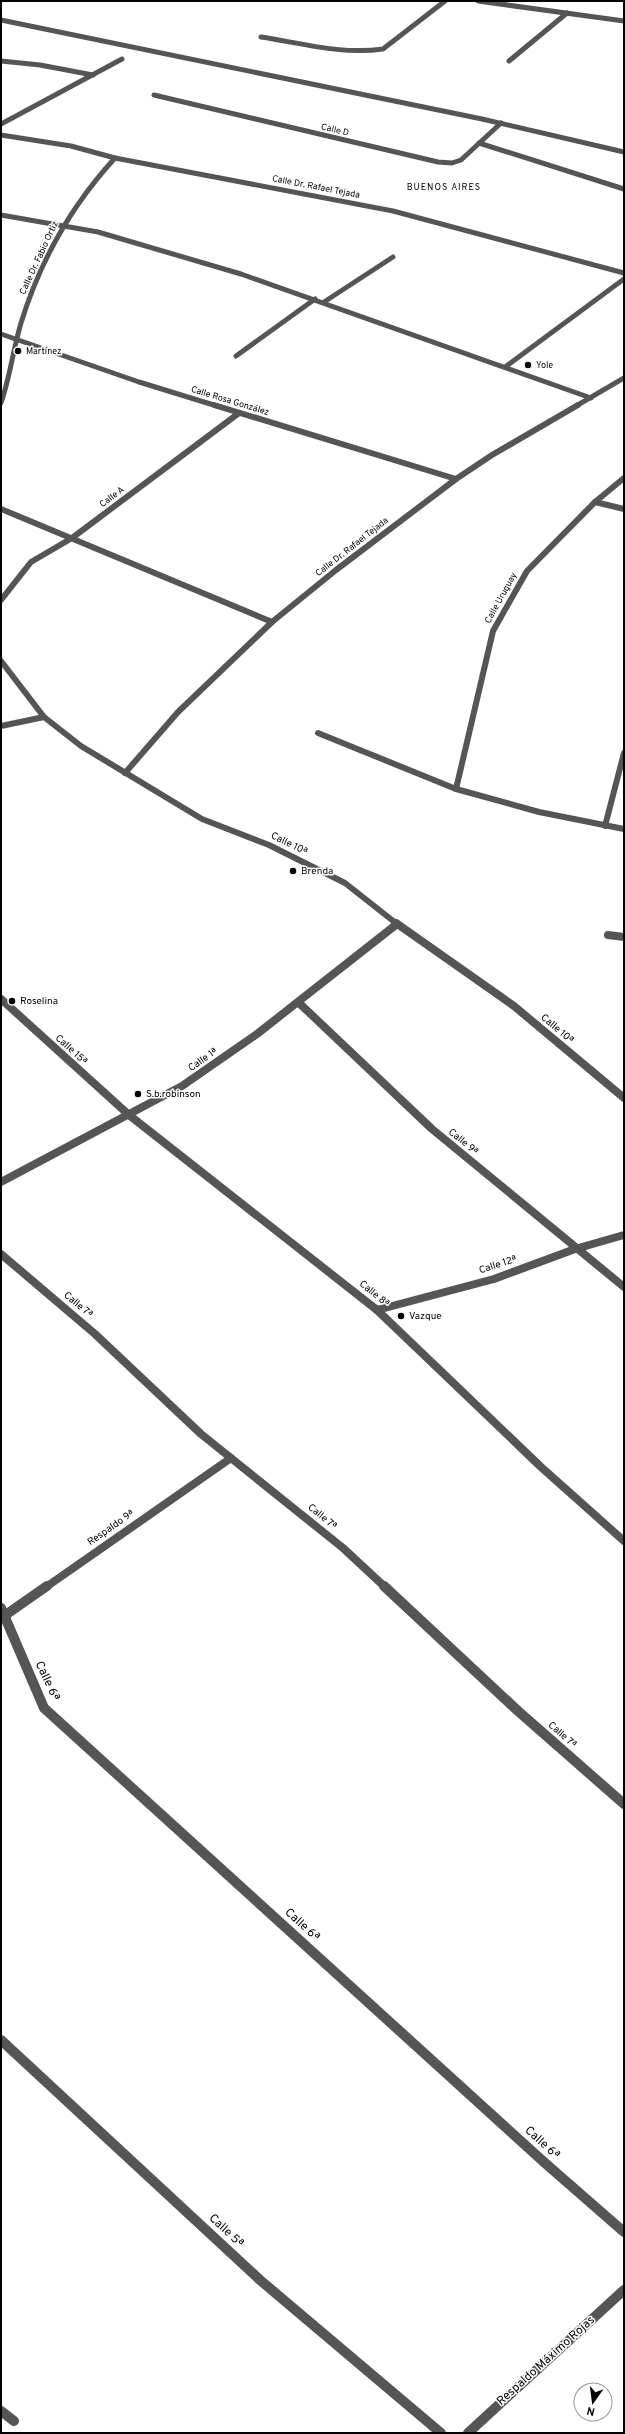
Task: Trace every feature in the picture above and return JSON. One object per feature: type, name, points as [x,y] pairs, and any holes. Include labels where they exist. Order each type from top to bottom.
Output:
[{"type":"street","points":[[261,36],[357,51],[373,51],[383,49],[445,1]]},
{"type":"street","points":[[478,1],[624,21]]},
{"type":"street","points":[[509,61],[568,13]]},
{"type":"street","points":[[1,20],[501,123],[624,152]]},
{"type":"street","points":[[1,124],[122,59]]},
{"type":"street","points":[[1,61],[40,65],[93,75]]},
{"type":"street","name":"Calle D","points":[[154,95],[438,162],[452,163],[461,160],[501,123]]},
{"type":"street","name":"Calle Dr. Rafael Tejada","points":[[1,135],[71,146],[115,158],[393,211],[624,273]]},
{"type":"street","points":[[479,143],[624,189]]},
{"type":"street","name":"Calle Dr. Fabio Ortiz","points":[[1,403],[17,338],[36,280],[63,225],[91,182],[115,158]]},
{"type":"street","points":[[1,215],[98,232],[241,274],[324,302],[591,398]]},
{"type":"street","points":[[324,302],[393,257]]},
{"type":"street","points":[[505,367],[624,280]]},
{"type":"street","points":[[236,356],[315,299]]},
{"type":"street","name":"Calle Rosa González","points":[[1,334],[17,338],[138,382],[456,479]]},
{"type":"street","name":"Calle Dr. Rafael Tejada","points":[[125,773],[178,712],[272,622],[336,570],[456,479],[492,455],[624,378]]},
{"type":"street","name":"Calle A","points":[[1,600],[6,591],[31,562],[72,538],[239,413]]},
{"type":"street","name":"Calle Uruguay","points":[[456,789],[493,631],[527,571],[595,502],[624,478]]},
{"type":"street","points":[[595,502],[624,509]]},
{"type":"street","points":[[1,509],[272,622]]},
{"type":"street","name":"Calle 10ª","points":[[1,661],[44,717],[81,746],[202,819],[268,845],[345,883],[398,924],[514,1006],[624,1098]]},
{"type":"street","points":[[1,726],[44,717]]},
{"type":"street","points":[[318,733],[378,759],[456,789],[605,826],[624,829]]},
{"type":"street","points":[[605,826],[624,752]]},
{"type":"street","name":"Calle 1ª","points":[[1,1182],[182,1086],[257,1034],[398,924]]},
{"type":"street","points":[[608,935],[624,937]]},
{"type":"street","name":"Calle 15ª","points":[[1,999],[129,1115]]},
{"type":"street","name":"Calle 9ª","points":[[298,1002],[432,1129],[575,1249],[624,1287]]},
{"type":"street","name":"Calle 8ª","points":[[129,1115],[377,1310],[541,1467],[624,1541]]},
{"type":"street","name":"Calle 12ª","points":[[377,1310],[494,1279],[575,1249],[624,1235]]},
{"type":"street","name":"Calle 7ª","points":[[1,1254],[95,1334],[201,1434],[343,1548],[518,1711],[624,1804]]},
{"type":"street","name":"Respaldo 9ª","points":[[3,1612],[231,1458]]},
{"type":"street","name":"Calle 6ª","points":[[3,1612],[44,1708],[545,2163],[624,2232]]},
{"type":"street","name":"Calle 5ª","points":[[1,2040],[260,2280],[441,2433]]},
{"type":"street","name":"Respaldo Máximo Rojas","points":[[468,2433],[624,2290]]},
{"type":"street","points":[[1,2412],[14,2421]]},
{"type":"place","name":"Martínez","points":[[18,351]]},
{"type":"place","name":"Yole","points":[[528,365]]},
{"type":"place","name":"Brenda","points":[[293,871]]},
{"type":"place","name":"Roselina","points":[[12,1001]]},
{"type":"place","name":"S.b.robinson","points":[[138,1094]]},
{"type":"place","name":"Vazque","points":[[401,1316]]},
{"type":"district","name":"BUENOS AIRES","points":[[444,187]]}]
